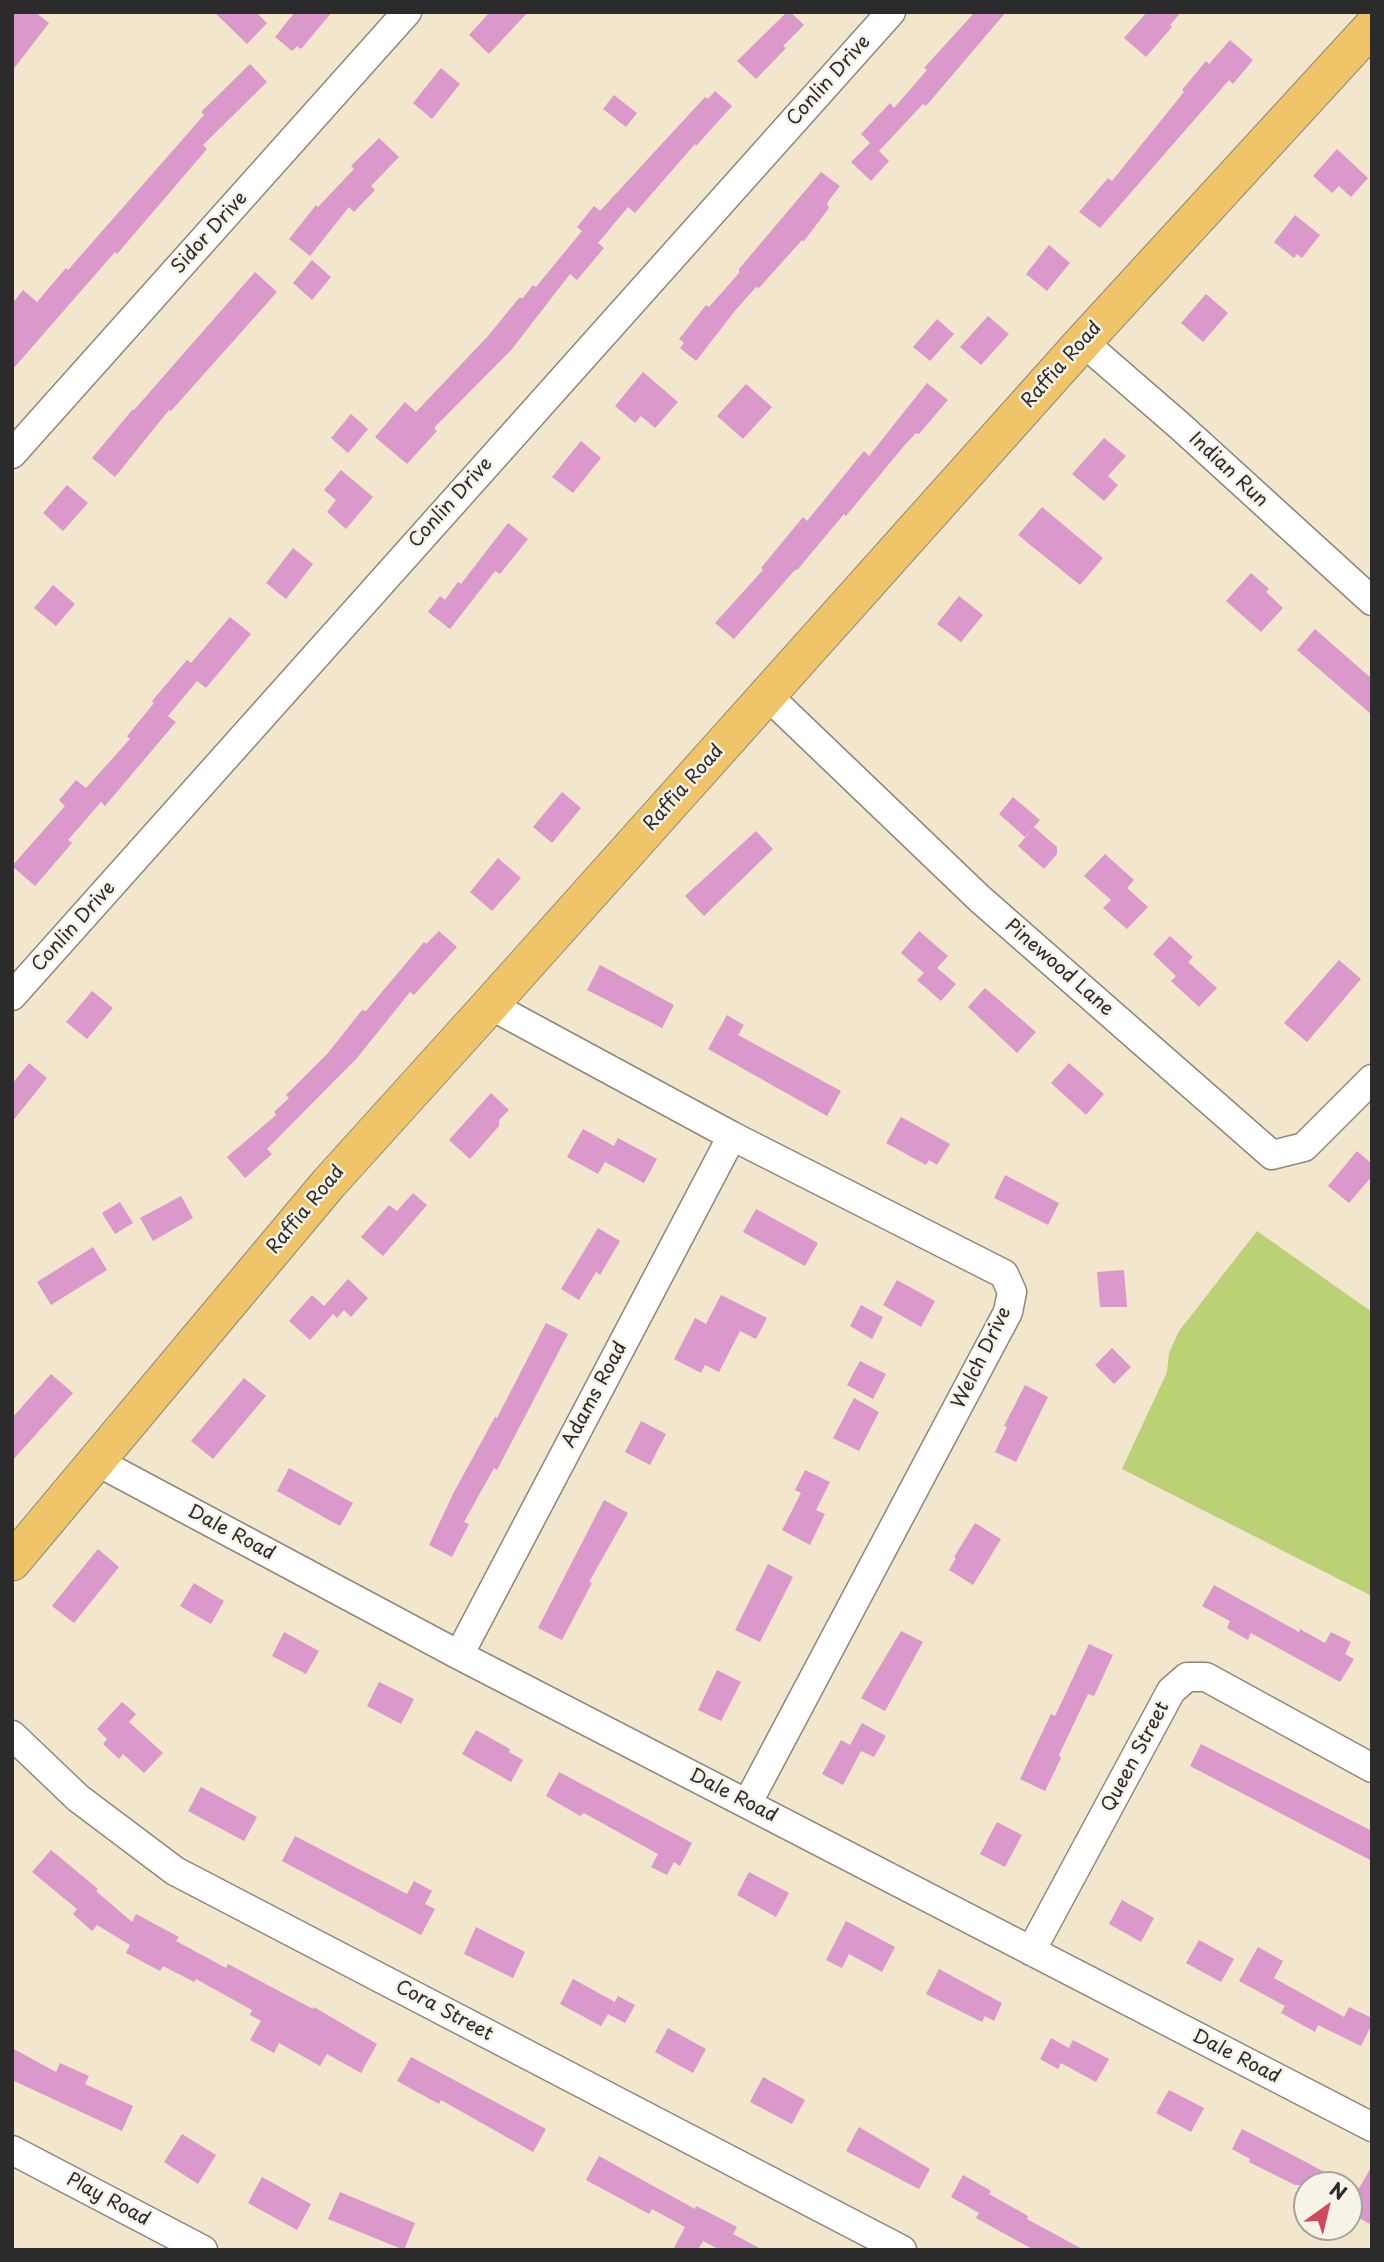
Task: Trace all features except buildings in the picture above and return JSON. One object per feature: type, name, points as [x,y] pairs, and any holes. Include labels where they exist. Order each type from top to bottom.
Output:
[{"type":"main road","name":"Raffia Road","points":[[12,1562],[329,1182],[1083,342],[1372,27]]},
{"type":"street","name":"Sidor Drive","points":[[12,454],[407,12]]},
{"type":"street","name":"Conlin Drive","points":[[12,996],[891,12]]},
{"type":"street","name":"Indian Run","points":[[1083,342],[1180,426],[1372,601]]},
{"type":"street","name":"Pinewood Lane","points":[[767,695],[980,899],[1272,1155],[1304,1147],[1369,1087]]},
{"type":"street","name":"Welch Drive","points":[[490,1005],[732,1136],[1004,1274],[1012,1292],[1008,1312],[747,1804]]},
{"type":"street","name":"Adams Road","points":[[459,1655],[732,1136]]},
{"type":"street","name":"Dale Road","points":[[96,1461],[459,1655],[1372,2127]]},
{"type":"street","name":"Queen Street","points":[[1031,1951],[1171,1691],[1187,1677],[1206,1677],[1372,1768]]},
{"type":"street","name":"Cora Street","points":[[12,1735],[78,1798],[175,1871],[902,2250]]},
{"type":"street","name":"Play Road","points":[[12,2150],[203,2250]]},
{"type":"green space","points":[[1257,1231],[1372,1312],[1372,1596],[1122,1469],[1167,1372],[1169,1353],[1179,1331]]}]
